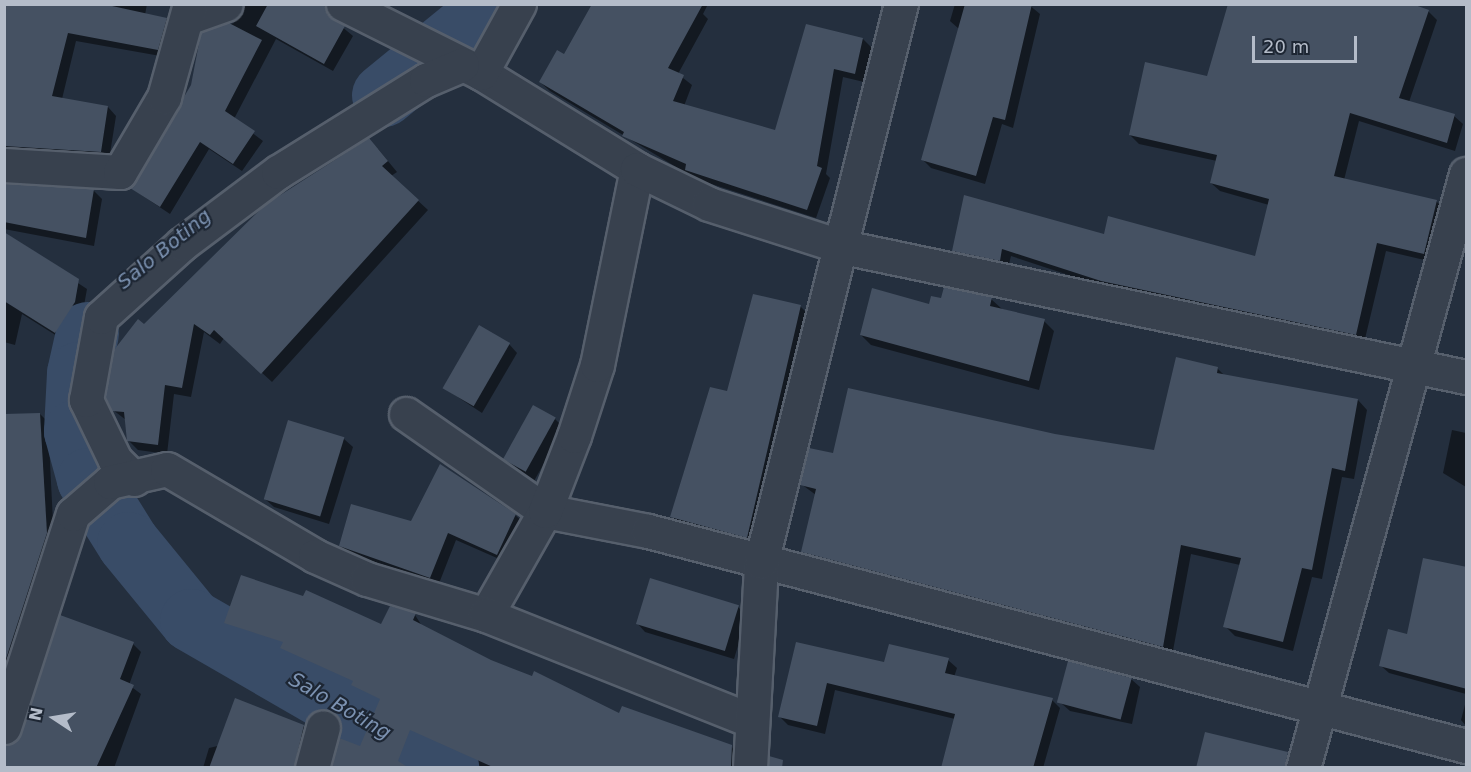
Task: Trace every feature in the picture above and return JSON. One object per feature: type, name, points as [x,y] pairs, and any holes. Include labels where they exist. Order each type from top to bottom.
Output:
[{"type":"street","points":[[4,165],[120,172],[164,97],[188,11],[226,4]]},
{"type":"street","points":[[343,4],[393,23],[638,169],[709,204],[843,247],[1467,377]]},
{"type":"street","points":[[122,481],[115,460],[86,400],[91,357],[106,311],[278,172],[426,80],[464,66],[519,4]]},
{"type":"street","points":[[750,768],[750,720],[761,562],[843,247],[901,4]]},
{"type":"street","points":[[486,615],[545,511],[597,365],[638,169]]},
{"type":"street","points":[[1303,768],[1412,366],[1467,174]]},
{"type":"street","points":[[406,414],[545,511],[761,562],[1319,710],[1467,746]]},
{"type":"street","points":[[4,727],[73,514],[122,481],[167,469],[315,556],[367,579],[486,615],[750,720]]},
{"type":"street","points":[[312,768],[323,727]]},
{"type":"building","points":[[4,4],[103,4],[167,18],[158,50],[68,33],[52,96],[108,106],[101,152],[4,146]]},
{"type":"building","points":[[268,4],[324,4],[328,15],[345,26],[324,64],[256,26]]},
{"type":"building","points":[[592,4],[703,4],[668,68],[684,75],[673,101],[775,130],[806,24],[863,38],[855,74],[834,69],[817,166],[822,168],[807,210],[685,170],[686,164],[622,136],[624,132],[539,82],[557,50],[564,54]]},
{"type":"building","points":[[965,4],[1032,4],[1005,120],[993,117],[976,176],[921,160]]},
{"type":"building","points":[[1228,4],[1412,4],[1429,10],[1399,98],[1455,114],[1447,143],[1350,113],[1334,176],[1437,200],[1424,254],[1377,243],[1356,335],[1101,281],[1002,249],[1000,261],[952,251],[964,195],[1104,234],[1108,216],[1255,256],[1269,199],[1210,183],[1217,155],[1129,135],[1145,62],[1207,76]]},
{"type":"building","points":[[229,23],[262,40],[225,111],[255,131],[233,164],[200,142],[160,207],[130,188],[191,85],[201,33]]},
{"type":"building","points":[[369,138],[388,161],[382,166],[419,200],[261,374],[214,330],[210,335],[194,324],[182,388],[165,385],[158,445],[127,441],[124,412],[112,411],[106,397],[114,350],[138,319],[144,324],[265,205]]},
{"type":"building","points":[[4,184],[94,189],[86,238],[4,222]]},
{"type":"building","points":[[4,232],[79,279],[75,302],[55,333],[4,301]]},
{"type":"building","points":[[944,287],[992,297],[990,306],[1045,319],[1029,381],[860,335],[872,288],[929,304],[931,296],[941,298]]},
{"type":"building","points":[[753,294],[801,305],[747,538],[670,517],[710,387],[727,391]]},
{"type":"building","points":[[479,325],[510,343],[474,406],[442,388]]},
{"type":"building","points":[[1176,357],[1218,367],[1217,373],[1358,399],[1345,471],[1332,468],[1312,570],[1302,568],[1283,642],[1223,627],[1241,558],[1181,545],[1163,647],[801,552],[816,489],[800,485],[809,448],[833,453],[848,388],[1055,434],[1154,450]]},
{"type":"building","points":[[533,405],[556,418],[526,472],[503,459]]},
{"type":"building","points":[[40,413],[47,533],[4,665],[4,414]]},
{"type":"building","points":[[288,420],[344,437],[320,517],[264,499]]},
{"type":"building","points":[[440,464],[516,514],[497,555],[448,533],[430,578],[339,546],[351,504],[411,521]]},
{"type":"building","points":[[1423,558],[1467,567],[1467,689],[1379,666],[1388,629],[1407,634]]},
{"type":"building","points":[[241,575],[303,596],[306,590],[381,624],[390,606],[416,613],[413,620],[491,660],[532,676],[534,671],[619,713],[622,706],[732,745],[731,768],[495,768],[410,730],[398,761],[409,768],[332,768],[339,738],[360,746],[380,699],[351,685],[353,681],[280,648],[283,642],[224,623]]},
{"type":"building","points":[[650,578],[739,605],[725,651],[636,624]]},
{"type":"building","points":[[60,615],[134,642],[120,679],[134,685],[96,768],[4,768],[4,745],[22,733]]},
{"type":"building","points":[[796,642],[884,662],[889,644],[949,658],[945,673],[1053,698],[1033,768],[941,768],[955,714],[827,683],[817,726],[778,717]]},
{"type":"building","points":[[1068,661],[1132,678],[1121,720],[1057,703]]},
{"type":"building","points":[[235,698],[304,725],[294,768],[209,768]]},
{"type":"building","points":[[1205,732],[1288,752],[1285,768],[1196,768]]},
{"type":"building","points":[[769,756],[783,760],[782,768],[769,768]]},
{"type":"waterway","name":"Salo Boting","points":[[383,95],[494,4]]},
{"type":"waterway","name":"Salo Boting","points":[[87,333],[78,373],[75,431],[88,479],[128,543],[191,620],[447,768]]}]
